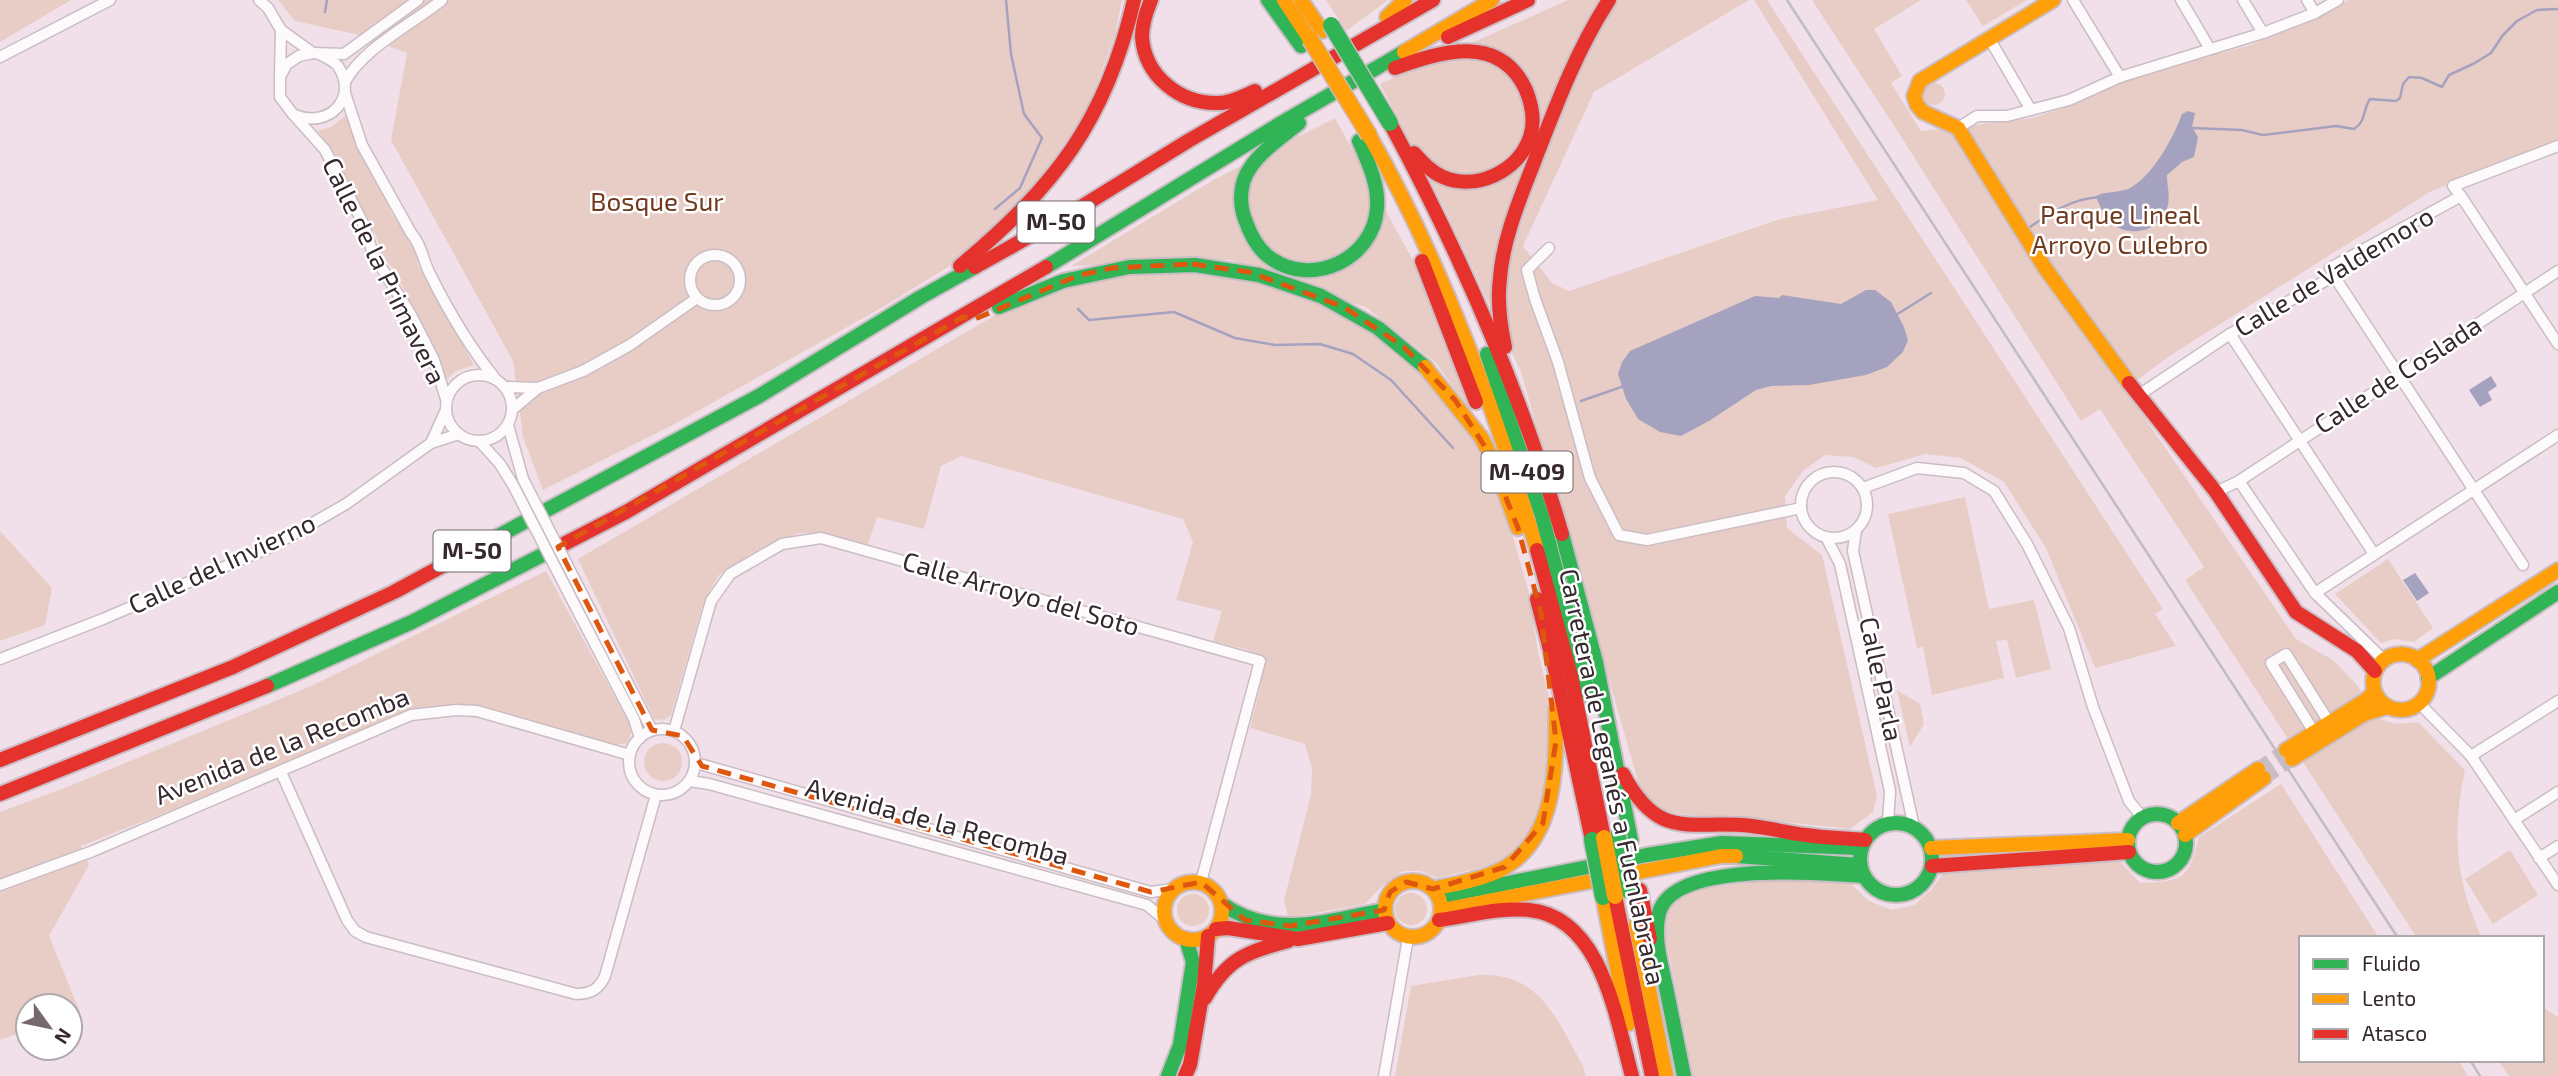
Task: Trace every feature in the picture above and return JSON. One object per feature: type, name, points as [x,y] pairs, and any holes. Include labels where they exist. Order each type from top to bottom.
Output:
[{"type":"main road","points":[[921,298],[1000,234],[1035,199],[1066,160],[1091,119],[1112,76],[1134,0]]},
{"type":"main road","points":[[1151,0],[1142,23],[1143,48],[1154,74],[1174,92],[1192,101],[1222,103],[1274,83]]},
{"type":"main road","points":[[1270,0],[1316,35]]},
{"type":"main road","name":"Carretera de Leganés a Fuenlabrada","points":[[1284,0],[1316,35]]},
{"type":"main road","name":"Carretera de Leganés a Fuenlabrada","points":[[1301,0],[1316,35],[1375,131],[1445,284],[1478,371],[1528,519],[1571,676],[1611,839],[1652,1076]]},
{"type":"main road","name":"M-409","points":[[1316,0],[1316,35],[1375,131],[1448,231],[1473,287],[1550,493],[1608,704],[1623,774],[1635,797],[1652,813],[1675,823],[1698,827],[1751,826],[1811,836],[1862,857]]},
{"type":"main road","points":[[1387,16],[1405,0]]},
{"type":"main road","points":[[1188,141],[1274,83],[1417,0]]},
{"type":"main road","name":"M-50","points":[[0,760],[233,667],[394,592],[759,396],[921,298],[1073,212],[1188,141],[1433,0]]},
{"type":"main road","name":"M-50","points":[[0,794],[247,694],[412,622],[626,512],[963,317],[1283,122],[1492,0]]},
{"type":"main road","points":[[1239,151],[1299,123],[1430,45],[1528,0]]},
{"type":"main road","points":[[1524,418],[1501,329],[1499,300],[1503,258],[1514,216],[1574,60],[1609,0]]},
{"type":"main road","points":[[2053,0],[1920,81],[1914,96],[1923,112],[1958,128],[2045,268],[2139,395],[2216,492],[2296,612],[2379,666]]},
{"type":"main road","points":[[1375,131],[1444,178],[1458,181],[1484,180],[1500,173],[1519,158],[1529,139],[1533,116],[1528,95],[1519,77],[1488,54],[1447,51],[1395,68]]},
{"type":"main road","points":[[1299,123],[1253,164],[1243,184],[1241,202],[1244,221],[1254,242],[1267,257],[1295,270],[1331,268],[1348,260],[1369,236],[1377,212],[1372,174],[1375,131]]},
{"type":"main road","name":"M-409","points":[[1375,131],[1489,437],[1611,839]]},
{"type":"main road","points":[[963,317],[975,319],[1040,287],[1112,268],[1192,264],[1222,267],[1249,272],[1316,293],[1344,307],[1395,340],[1434,376],[1455,400],[1476,427],[1518,528]]},
{"type":"main road","points":[[2417,660],[2558,570]]},
{"type":"main road","points":[[2428,678],[2558,592]]},
{"type":"main road","name":"M-409","points":[[1438,904],[1474,878],[1505,867],[1536,836],[1548,811],[1556,741],[1556,707],[1542,648],[1541,613]]},
{"type":"main road","name":"M-409","points":[[1590,638],[1611,839],[1622,894],[1679,1076]]},
{"type":"main road","points":[[2400,654],[2417,660],[2423,665],[2428,678],[2428,687],[2419,703],[2404,710],[2387,707],[2364,713],[2289,755],[2314,732],[2366,700],[2374,692],[2379,666],[2400,654]]},
{"type":"main road","points":[[2374,692],[2387,707]]},
{"type":"main road","points":[[2181,829],[2261,774]]},
{"type":"main road","points":[[2161,814],[2181,829],[2183,855],[2178,863],[2169,869],[2150,871],[2133,861],[2128,846],[2130,831],[2142,817],[2161,814]]},
{"type":"main road","points":[[1888,823],[1914,827],[1931,848],[1932,866],[1921,886],[1901,895],[1879,892],[1862,857],[1871,832],[1888,823]]},
{"type":"main road","points":[[1931,848],[2128,846]]},
{"type":"main road","points":[[1932,866],[2128,846]]},
{"type":"main road","points":[[1438,904],[1721,856],[1862,857]]},
{"type":"main road","points":[[1685,1076],[1657,941],[1657,922],[1664,901],[1682,886],[1706,879],[1808,871],[1862,857]]},
{"type":"main road","points":[[1298,939],[1228,928],[1193,940],[1186,939],[1177,935],[1166,921],[1165,904],[1174,889],[1191,881],[1200,882],[1214,890],[1222,904],[1245,920],[1290,926],[1386,917]]},
{"type":"main road","points":[[1438,904],[1427,934],[1408,938],[1396,933],[1386,917],[1386,900],[1397,885],[1416,881],[1438,904],[1532,910],[1550,915],[1580,933],[1600,966],[1632,1076]]},
{"type":"main road","name":"Carretera de Leganés a Fuenlabrada","points":[[1622,894],[1666,1076]]},
{"type":"main road","name":"M-409","points":[[1622,894],[1638,1076]]},
{"type":"main road","points":[[1185,1076],[1212,933],[1221,922],[1222,904]]},
{"type":"main road","points":[[1199,1009],[1216,980],[1233,961],[1247,952],[1386,917]]},
{"type":"main road","points":[[1168,1076],[1180,1045],[1193,962],[1186,939]]},
{"type":"street","points":[[0,57],[110,0]]},
{"type":"street","points":[[259,0],[268,8],[281,30],[337,64],[345,88]]},
{"type":"street","points":[[280,77],[287,64],[299,56],[316,53],[344,54],[418,0]]},
{"type":"street","points":[[281,30],[280,97],[292,113],[307,120],[324,118],[338,108],[352,69],[442,0]]},
{"type":"street","points":[[2073,0],[2120,77]]},
{"type":"street","points":[[2181,0],[2210,49]]},
{"type":"street","points":[[2243,0],[2263,33]]},
{"type":"street","points":[[2307,0],[2315,13]]},
{"type":"street","points":[[1958,128],[1977,116],[2007,116],[2068,100],[2120,77],[2263,33],[2315,13],[2337,0]]},
{"type":"street","points":[[1989,38],[2031,110]]},
{"type":"street","name":"Calle de la Primavera","points":[[345,88],[362,145],[417,240],[429,273],[468,345],[494,377]]},
{"type":"street","name":"Calle de la Primavera","points":[[292,113],[325,150],[363,225],[373,254],[411,315],[434,360],[446,399]]},
{"type":"street","name":"Calle de Valdemoro","points":[[2139,395],[2230,334],[2334,276],[2330,268],[2461,196],[2453,186],[2558,146]]},
{"type":"street","points":[[2461,196],[2558,344]]},
{"type":"street","points":[[1549,248],[1527,271],[1558,362],[1590,478],[1619,535],[1647,540],[1801,508]]},
{"type":"street","points":[[714,255],[732,261],[740,276],[739,289],[733,299],[717,306],[697,298],[692,291],[690,279],[698,262],[714,255]]},
{"type":"street","name":"Calle de Coslada","points":[[2216,492],[2239,481],[2558,271]]},
{"type":"street","points":[[2334,276],[2523,565]]},
{"type":"street","points":[[513,409],[538,388],[583,370],[630,345],[697,298]]},
{"type":"street","points":[[2230,334],[2374,554]]},
{"type":"street","points":[[456,435],[447,422],[446,399],[458,381],[468,376],[481,374],[494,377],[505,387],[511,398],[513,409],[508,425],[518,482],[568,592],[634,719],[640,737]]},
{"type":"street","points":[[505,387],[538,388]]},
{"type":"street","points":[[430,443],[445,411]]},
{"type":"street","points":[[480,442],[496,437],[508,425]]},
{"type":"street","points":[[430,443],[456,435],[480,442],[518,482],[579,588],[652,730]]},
{"type":"street","points":[[2315,593],[2558,435]]},
{"type":"street","name":"Calle del Invierno","points":[[0,659],[113,615],[273,546],[346,504],[430,443]]},
{"type":"street","points":[[1863,488],[1917,468],[1964,473],[1994,491],[2027,544],[2069,628],[2093,707],[2129,801],[2142,817]]},
{"type":"street","points":[[1835,472],[1846,474],[1863,488],[1867,510],[1856,530],[1847,536],[1826,537],[1809,527],[1801,508],[1807,487],[1814,479],[1835,472]]},
{"type":"street","points":[[2239,481],[2315,593],[2379,666]]},
{"type":"street","name":"Calle Parla","points":[[1856,530],[1853,551],[1914,827]]},
{"type":"street","name":"Calle Parla","points":[[1826,537],[1840,564],[1890,791],[1888,823]]},
{"type":"street","name":"Calle Arroyo del Soto","points":[[674,731],[710,601],[730,575],[782,544],[821,538],[1247,657],[1260,661],[1200,882]]},
{"type":"street","points":[[2314,732],[2271,663],[2286,653],[2329,722]]},
{"type":"street","points":[[2471,756],[2558,701]]},
{"type":"street","points":[[2419,703],[2471,756],[2558,886]]},
{"type":"street","name":"Avenida de la Recomba","points":[[0,885],[93,851],[411,715],[456,710],[477,711],[630,755]]},
{"type":"street","points":[[652,730],[674,731],[690,743],[696,763],[690,781],[677,793],[656,796],[640,788],[634,780],[630,769],[630,755],[640,737],[652,730]]},
{"type":"street","name":"Avenida de la Recomba","points":[[696,763],[1151,892],[1174,889]]},
{"type":"street","points":[[281,772],[347,920],[355,931],[366,937],[576,994],[594,991],[606,976],[656,796]]},
{"type":"street","name":"Avenida de la Recomba","points":[[690,781],[1147,905],[1166,921]]},
{"type":"street","points":[[2514,820],[2558,792]]},
{"type":"street","points":[[2539,858],[2558,846]]},
{"type":"street","points":[[1384,1076],[1408,938]]},
{"type":"highlighted area","points":[[1192,264],[1249,272],[1344,307],[1404,347],[1455,400],[1487,450],[1518,528],[1541,613],[1556,741],[1543,823],[1505,867],[1433,889],[1406,882],[1390,892],[1384,910],[1290,926],[1245,920],[1201,882],[1151,892],[702,766],[683,736],[652,730],[558,547],[963,317],[975,319],[1077,276],[1112,268]]},
{"type":"green space","points":[[0,0],[71,0],[0,42]]},
{"type":"green space","name":"Bosque Sur","points":[[278,0],[1122,0],[1115,35],[1087,111],[1013,211],[961,259],[888,304],[673,425],[543,490],[523,437],[513,361],[391,140],[407,53],[355,34],[295,21]]},
{"type":"green space","points":[[1326,0],[1388,0],[1346,31]]},
{"type":"green space","points":[[1568,0],[1749,0],[1594,92],[1523,246],[1552,283],[1569,291],[1780,219],[1878,200],[1754,0],[1767,0],[2163,609],[2155,614],[2176,646],[2095,668],[2046,548],[2004,482],[1961,458],[1925,454],[1876,468],[1853,457],[1825,455],[1803,471],[1785,496],[1787,528],[1822,555],[1877,796],[1873,812],[1850,829],[1743,818],[1701,817],[1662,811],[1640,788],[1521,372],[1444,207],[1380,84]]},
{"type":"green space","name":"Parque Lineal Arroyo Culebro","points":[[1812,0],[1921,0],[1874,29],[1902,76],[1891,83],[1921,131],[2032,118],[2076,104],[2125,81],[2166,67],[2251,45],[2315,18],[2349,0],[2558,0],[2558,140],[2430,192],[2171,355],[2125,389],[2296,639],[2333,660],[2356,684],[2381,719],[2395,724],[2418,722],[2465,770],[2458,814],[2458,856],[2466,896],[2481,936],[2416,936],[2185,580],[2204,567],[2100,409],[2081,421]]},
{"type":"green space","points":[[1966,0],[2027,0],[1983,26]]},
{"type":"green space","points":[[1934,83],[1942,86],[1945,94],[1942,102],[1934,105],[1926,102],[1923,94],[1926,86]]},
{"type":"green space","points":[[345,116],[392,214],[414,245],[418,265],[474,365],[456,371],[447,379],[437,352],[392,267],[378,253],[376,236],[318,131],[331,127]]},
{"type":"green space","points":[[1335,118],[1415,264],[1475,418],[1436,363],[1367,308],[1231,260],[1071,266],[1215,179]]},
{"type":"green space","points":[[1179,270],[1251,280],[1318,300],[1370,331],[1426,379],[1464,420],[1508,519],[1529,593],[1538,652],[1550,701],[1551,734],[1547,777],[1538,825],[1502,863],[1437,878],[1421,871],[1403,871],[1381,887],[1365,904],[1288,918],[1284,900],[1311,795],[1312,769],[1305,744],[1250,728],[1261,684],[1260,661],[1248,650],[1213,641],[1222,611],[1176,600],[1193,542],[1183,519],[961,456],[941,466],[924,529],[877,517],[868,544],[819,533],[799,533],[750,555],[719,575],[704,601],[671,715],[664,720],[654,719],[578,559],[997,314],[1099,276]]},
{"type":"green space","points":[[1965,497],[1989,609],[2034,600],[2051,669],[2016,678],[2007,640],[1996,641],[2004,678],[1932,695],[1923,647],[1917,648],[1888,514]]},
{"type":"green space","points":[[0,531],[52,588],[45,625],[0,641]]},
{"type":"green space","points":[[2388,559],[2433,628],[2414,642],[2394,639],[2381,643],[2335,594]]},
{"type":"green space","points":[[546,571],[632,731],[627,743],[614,745],[480,708],[432,707],[403,713],[291,763],[81,846],[89,865],[49,936],[72,992],[14,992],[14,1035],[0,1040],[0,812],[309,687]]},
{"type":"green space","points":[[1897,690],[1920,704],[1924,724],[1910,747]]},
{"type":"green space","points":[[663,743],[676,749],[682,762],[676,775],[663,781],[650,775],[644,762],[650,749]]},
{"type":"green space","points":[[2281,784],[2378,936],[2299,936],[2299,1062],[2459,1062],[2468,1076],[1693,1076],[1665,934],[1668,908],[1686,893],[1712,887],[1783,879],[1850,883],[1869,901],[1892,910],[1914,905],[1932,889],[1945,871],[2120,861],[2140,883],[2166,881],[2175,879],[2188,869],[2199,837]]},
{"type":"green space","points":[[2510,850],[2538,895],[2493,924],[2465,879]]},
{"type":"green space","points":[[1411,893],[1422,898],[1427,909],[1422,920],[1411,925],[1400,920],[1395,909],[1400,898]]},
{"type":"green space","points":[[1193,894],[1204,899],[1209,910],[1204,921],[1193,926],[1182,921],[1177,910],[1182,899]]},
{"type":"green space","points":[[1478,975],[1499,976],[1517,981],[1532,990],[1555,1016],[1586,1076],[1395,1076],[1411,986]]},
{"type":"green space","points":[[2544,1008],[2558,1017],[2558,1076],[2509,1076],[2499,1062],[2544,1062]]},
{"type":"shaded area","points":[[2188,111],[2195,113],[2192,127],[2198,137],[2194,157],[2182,162],[2167,175],[2169,199],[2165,213],[2156,224],[2144,230],[2119,228],[2103,212],[2096,196],[2128,189],[2137,184],[2153,167],[2182,114]]},
{"type":"shaded area","points":[[1866,290],[1875,290],[1891,302],[1908,340],[1903,352],[1887,367],[1866,375],[1809,385],[1771,386],[1756,390],[1681,436],[1660,432],[1638,419],[1626,399],[1618,374],[1630,351],[1755,296],[1779,298],[1782,295],[1841,304]]},
{"type":"shaded area","points":[[2491,376],[2497,386],[2488,392],[2492,400],[2480,407],[2469,390]]},
{"type":"shaded area","points":[[2415,573],[2429,593],[2417,601],[2403,580]]},
{"type":"waterway","points":[[325,12],[327,0]]},
{"type":"waterway","points":[[995,209],[1020,188],[1042,138],[1024,114],[1011,54],[1006,0]]},
{"type":"waterway","points":[[2192,128],[2242,130],[2263,135],[2336,126],[2354,129],[2361,123],[2370,99],[2396,101],[2409,77],[2422,78],[2442,87],[2449,75],[2491,53],[2517,21],[2537,10],[2558,9]]},
{"type":"waterway","points":[[2027,229],[2070,204],[2099,197]]},
{"type":"waterway","points":[[1896,315],[1931,293]]},
{"type":"waterway","points":[[1078,309],[1089,320],[1174,312],[1235,338],[1275,345],[1320,344],[1353,354],[1391,380],[1453,448]]},
{"type":"waterway","points":[[1581,401],[1624,386]]},
{"type":"tunnel","points":[[2258,769],[2286,750]]},
{"type":"tunnel","points":[[2264,778],[2292,759]]},
{"type":"railway","points":[[1787,0],[2397,936]]},
{"type":"railway","points":[[2471,1062],[2480,1076]]},
{"type":"traffic: fast","points":[[1268,0],[1301,46]]},
{"type":"traffic: fast","points":[[1331,25],[1390,123]]},
{"type":"traffic: fast","points":[[1046,267],[1283,122],[1404,52]]},
{"type":"traffic: fast","points":[[1299,123],[1256,160],[1246,175],[1241,193],[1244,217],[1255,241],[1269,257],[1286,266],[1303,270],[1338,264],[1365,242],[1373,226],[1377,199],[1372,174],[1359,141]]},
{"type":"traffic: fast","points":[[999,307],[1063,281],[1129,267],[1195,265],[1259,275],[1321,296],[1378,328],[1425,367]]},
{"type":"traffic: fast","points":[[459,557],[759,396],[975,267]]},
{"type":"traffic: fast","points":[[1487,354],[1542,516],[1589,696]]},
{"type":"traffic: fast","points":[[1562,534],[1596,662],[1631,840]]},
{"type":"traffic: fast","points":[[267,686],[412,622],[556,548]]},
{"type":"traffic: fast","points":[[2428,678],[2558,592]]},
{"type":"traffic: fast","points":[[2157,814],[2168,816],[2181,827],[2186,843],[2184,854],[2173,867],[2157,872],[2146,870],[2133,859],[2128,843],[2130,832],[2141,819],[2157,814]]},
{"type":"traffic: fast","points":[[1903,823],[1922,833],[1930,845],[1932,859],[1930,873],[1922,885],[1910,893],[1889,895],[1870,885],[1862,873],[1860,852],[1870,833],[1882,825],[1903,823]]},
{"type":"traffic: fast","points":[[1618,836],[1629,891]]},
{"type":"traffic: fast","points":[[1592,840],[1603,897]]},
{"type":"traffic: fast","points":[[1439,897],[1647,855],[1722,843],[1861,848]]},
{"type":"traffic: fast","points":[[1736,856],[1859,865]]},
{"type":"traffic: fast","points":[[1684,1076],[1657,941],[1659,913],[1670,896],[1691,884],[1718,877],[1783,872],[1863,876]]},
{"type":"traffic: fast","points":[[1222,904],[1261,922],[1281,925],[1301,925],[1384,910]]},
{"type":"traffic: fast","points":[[1168,1076],[1180,1045],[1193,962],[1186,939]]},
{"type":"traffic: slow","points":[[1284,0],[1307,35]]},
{"type":"traffic: slow","points":[[1301,0],[1322,31]]},
{"type":"traffic: slow","points":[[1387,17],[1405,0]]},
{"type":"traffic: slow","points":[[1404,52],[1492,0]]},
{"type":"traffic: slow","points":[[2053,0],[1920,81],[1914,96],[1923,112],[1958,128],[2045,268],[2129,383]]},
{"type":"traffic: slow","points":[[1310,39],[1369,135]]},
{"type":"traffic: slow","points":[[1369,135],[1396,184],[1465,338],[1503,443],[1537,550]]},
{"type":"traffic: slow","points":[[1425,367],[1481,437],[1494,462],[1518,528]]},
{"type":"traffic: slow","points":[[2417,660],[2558,570]]},
{"type":"traffic: slow","points":[[2401,654],[2412,656],[2421,662],[2427,671],[2429,682],[2427,693],[2421,702],[2412,708],[2401,710],[2390,708],[2381,702],[2375,693],[2373,682],[2375,671],[2381,662],[2390,656],[2401,654]]},
{"type":"traffic: slow","points":[[2286,750],[2366,700],[2374,692]]},
{"type":"traffic: slow","points":[[2292,759],[2364,714],[2387,707]]},
{"type":"traffic: slow","points":[[1433,889],[1496,872],[1516,859],[1532,843],[1549,801],[1555,755],[1556,709]]},
{"type":"traffic: slow","points":[[2178,823],[2258,769]]},
{"type":"traffic: slow","points":[[2185,835],[2264,778]]},
{"type":"traffic: slow","points":[[1604,838],[1615,896]]},
{"type":"traffic: slow","points":[[1931,848],[2128,840]]},
{"type":"traffic: slow","points":[[1442,910],[1721,856],[1736,856]]},
{"type":"traffic: slow","points":[[1407,881],[1419,881],[1429,885],[1437,893],[1441,909],[1437,925],[1429,933],[1419,937],[1407,937],[1397,933],[1389,925],[1385,915],[1385,903],[1389,893],[1397,885],[1407,881]]},
{"type":"traffic: slow","points":[[1187,882],[1199,882],[1214,890],[1222,905],[1222,911],[1222,917],[1214,932],[1199,940],[1187,940],[1172,932],[1164,917],[1164,905],[1172,890],[1187,882]]},
{"type":"traffic: slow","points":[[1603,897],[1628,1024]]},
{"type":"traffic: slow","points":[[1636,925],[1666,1076]]},
{"type":"traffic: jam","points":[[960,266],[1023,208],[1072,149],[1108,82],[1134,0]]},
{"type":"traffic: jam","points":[[1151,0],[1142,37],[1150,64],[1167,85],[1191,99],[1218,103],[1233,101],[1255,91]]},
{"type":"traffic: jam","points":[[975,267],[1433,0]]},
{"type":"traffic: jam","points":[[1448,37],[1528,0]]},
{"type":"traffic: jam","points":[[1505,347],[1499,295],[1508,235],[1522,192],[1567,80],[1586,39],[1609,0]]},
{"type":"traffic: jam","points":[[1395,68],[1450,52],[1485,54],[1501,60],[1515,72],[1526,90],[1531,108],[1532,131],[1524,149],[1506,169],[1482,180],[1469,182],[1443,177],[1414,153]]},
{"type":"traffic: jam","points":[[1390,123],[1441,223],[1487,324],[1527,428],[1562,534]]},
{"type":"traffic: jam","points":[[1422,261],[1476,402]]},
{"type":"traffic: jam","points":[[556,548],[626,512],[1046,267]]},
{"type":"traffic: jam","points":[[2129,383],[2216,492],[2296,612],[2357,651],[2375,671]]},
{"type":"traffic: jam","points":[[1537,550],[1571,676],[1604,838]]},
{"type":"traffic: jam","points":[[0,760],[233,667],[394,592],[459,557]]},
{"type":"traffic: jam","points":[[1537,599],[1557,677],[1592,840]]},
{"type":"traffic: jam","points":[[0,794],[267,686]]},
{"type":"traffic: jam","points":[[1623,774],[1650,810],[1664,819],[1678,823],[1752,826],[1813,836],[1865,840]]},
{"type":"traffic: jam","points":[[1932,866],[2129,852]]},
{"type":"traffic: jam","points":[[1640,890],[1650,939]]},
{"type":"traffic: jam","points":[[1615,896],[1652,1076]]},
{"type":"traffic: jam","points":[[1439,920],[1518,909],[1554,917],[1574,931],[1602,974],[1612,1000],[1632,1076]]},
{"type":"traffic: jam","points":[[1216,929],[1228,928],[1298,939],[1388,923]]},
{"type":"traffic: jam","points":[[1185,1076],[1190,1065],[1204,985],[1208,936]]},
{"type":"traffic: jam","points":[[1205,998],[1221,974],[1239,959],[1260,949],[1288,941]]}]
